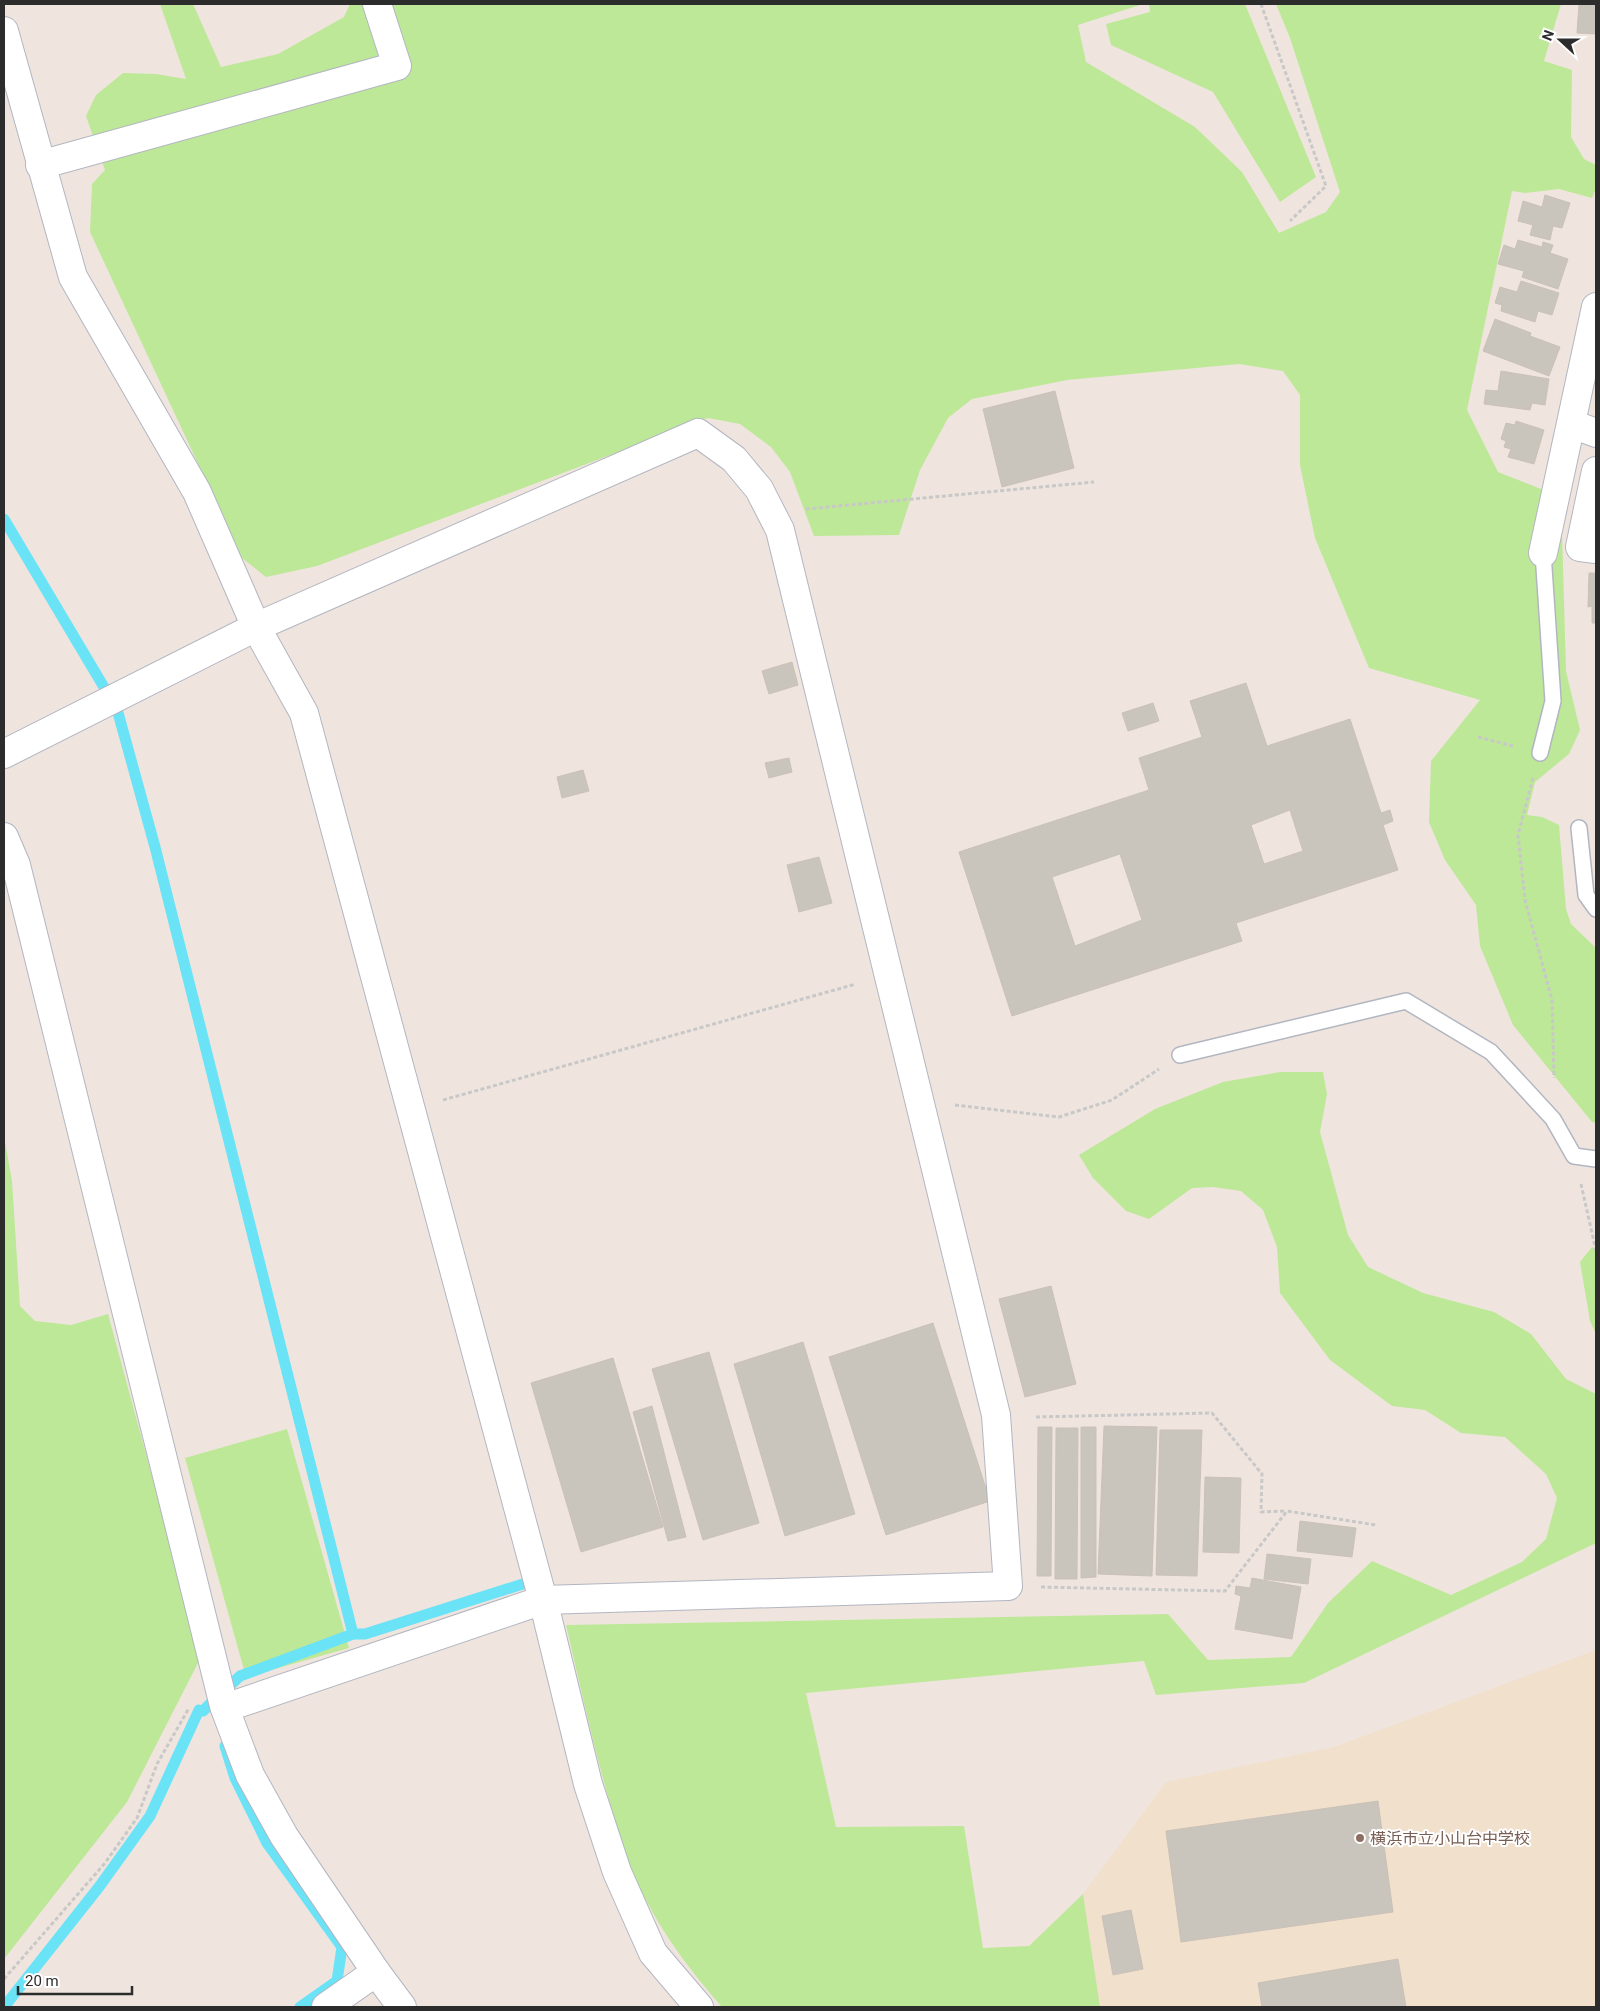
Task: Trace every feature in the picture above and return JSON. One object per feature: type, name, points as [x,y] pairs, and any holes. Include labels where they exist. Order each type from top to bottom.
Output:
[{"type":"street","points":[[40,165],[397,66],[377,4]]},
{"type":"street","points":[[4,31],[40,165],[73,277],[197,492],[256,627],[304,714],[543,1600],[588,1784],[617,1872],[653,1953],[699,2007]]},
{"type":"street","points":[[1543,553],[1584,428],[1596,307]]},
{"type":"street","points":[[4,754],[256,627],[698,433],[734,459],[759,489],[780,530],[887,975],[920,1100],[996,1415],[1008,1586],[543,1600],[224,1707]]},
{"type":"street","points":[[1596,471],[1580,547],[1596,549]]},
{"type":"street","points":[[4,836],[18,875],[224,1707],[250,1775],[284,1836],[376,1972],[402,2007]]},
{"type":"street","points":[[326,2007],[376,1972]]},
{"type":"lane","points":[[1540,753],[1553,701],[1543,553]]},
{"type":"lane","points":[[1579,828],[1586,895],[1596,909]]},
{"type":"lane","points":[[1180,1055],[1406,1001],[1491,1052],[1553,1119],[1574,1156],[1596,1159]]},
{"type":"path","points":[[1261,4],[1326,186],[1290,221]]},
{"type":"path","points":[[770,512],[1094,482]]},
{"type":"path","points":[[1478,737],[1540,753],[1518,835],[1524,900],[1552,1000],[1555,1050],[1553,1119]]},
{"type":"path","points":[[412,1109],[887,975]]},
{"type":"path","points":[[920,1100],[1059,1117],[1112,1100],[1180,1055]]},
{"type":"path","points":[[1574,1156],[1596,1252]]},
{"type":"path","points":[[1036,1417],[1212,1412],[1262,1474],[1261,1512],[1286,1511],[1376,1525]]},
{"type":"path","points":[[1008,1586],[1225,1591],[1286,1511]]},
{"type":"path","points":[[4,1979],[105,1863],[137,1818],[157,1764],[187,1711],[216,1673]]},
{"type":"shaded area","name":"横浜市立小山台中学校","points":[[1596,1650],[1596,2007],[1100,2007],[1083,1894],[1166,1782],[1334,1747]]},
{"type":"green space","points":[[160,4],[193,4],[221,67],[278,54],[344,17],[350,4],[1143,4],[1078,25],[1086,62],[1195,127],[1242,172],[1279,233],[1326,212],[1340,192],[1290,38],[1276,4],[1561,4],[1544,61],[1572,70],[1571,137],[1584,159],[1596,165],[1596,188],[1592,198],[1559,189],[1525,193],[1512,191],[1467,410],[1498,472],[1561,497],[1566,671],[1580,730],[1569,754],[1535,782],[1527,815],[1542,817],[1559,825],[1566,909],[1571,924],[1596,948],[1596,1123],[1592,1122],[1513,1025],[1480,946],[1476,905],[1445,860],[1429,822],[1431,761],[1480,700],[1369,668],[1315,538],[1300,465],[1300,395],[1283,371],[1239,364],[1067,380],[972,399],[948,418],[920,470],[899,535],[814,536],[790,472],[771,447],[740,424],[708,418],[317,566],[266,577],[242,558],[90,232],[92,184],[105,170],[86,116],[96,95],[123,73],[156,74],[186,79]]},
{"type":"green space","points":[[1149,4],[1245,4],[1316,177],[1280,202],[1213,92],[1111,45],[1106,24],[1150,12]]},
{"type":"green space","points":[[1280,1072],[1323,1072],[1327,1094],[1320,1132],[1348,1235],[1368,1267],[1423,1293],[1494,1312],[1531,1334],[1566,1379],[1596,1394],[1596,1543],[1304,1683],[1156,1695],[1144,1661],[806,1693],[836,1827],[964,1826],[983,1948],[1029,1946],[1083,1894],[1100,2007],[722,2007],[670,1941],[649,1905],[631,1867],[611,1808],[587,1717],[566,1625],[1168,1614],[1208,1660],[1291,1657],[1328,1603],[1372,1561],[1451,1595],[1522,1562],[1546,1539],[1557,1498],[1546,1474],[1505,1437],[1461,1433],[1425,1410],[1392,1406],[1330,1360],[1280,1293],[1277,1247],[1263,1210],[1241,1191],[1213,1187],[1192,1188],[1149,1219],[1126,1211],[1093,1178],[1079,1155],[1155,1109],[1223,1082]]},
{"type":"green space","points":[[4,1136],[12,1181],[20,1306],[35,1321],[71,1325],[108,1314],[201,1657],[127,1802],[4,1959]]},
{"type":"green space","points":[[1592,1247],[1596,1250],[1596,1334],[1590,1321],[1580,1262]]},
{"type":"green space","points":[[287,1429],[349,1648],[246,1677],[185,1458]]},
{"type":"building","points":[[1579,4],[1596,4],[1596,34],[1577,33]]},
{"type":"building","points":[[1545,195],[1570,203],[1562,228],[1553,226],[1550,240],[1530,235],[1533,225],[1518,221],[1523,201],[1542,207]]},
{"type":"building","points":[[1518,240],[1542,247],[1543,242],[1553,245],[1550,253],[1568,259],[1558,289],[1522,277],[1524,271],[1498,264],[1504,245],[1515,249]]},
{"type":"building","points":[[1521,281],[1559,293],[1552,315],[1538,311],[1535,322],[1501,311],[1502,305],[1495,303],[1500,287],[1517,292]]},
{"type":"building","points":[[1495,319],[1531,333],[1530,336],[1560,347],[1549,376],[1483,351]]},
{"type":"building","points":[[1501,371],[1549,379],[1545,405],[1532,403],[1530,410],[1484,404],[1486,390],[1498,391]]},
{"type":"building","points":[[1055,391],[1074,468],[1002,487],[983,409]]},
{"type":"building","points":[[1516,421],[1544,430],[1534,464],[1508,457],[1511,449],[1504,447],[1506,441],[1501,439],[1506,423],[1515,425]]},
{"type":"building","points":[[1589,573],[1596,573],[1596,623],[1592,623],[1592,606],[1588,607]]},
{"type":"building","points":[[792,662],[798,685],[769,694],[762,671]]},
{"type":"building","points":[[1246,683],[1267,746],[1350,719],[1381,813],[1390,810],[1393,821],[1383,825],[1398,870],[1236,923],[1242,941],[1012,1016],[959,852],[1149,790],[1139,758],[1202,737],[1190,701]],"holes":[[[1290,810],[1303,851],[1264,864],[1251,825]],[[1120,854],[1142,920],[1075,946],[1052,877]]]},
{"type":"building","points":[[1153,703],[1159,721],[1128,731],[1122,713]]},
{"type":"building","points":[[789,758],[792,772],[769,778],[765,763]]},
{"type":"building","points":[[583,770],[589,791],[562,798],[557,777]]},
{"type":"building","points":[[819,857],[832,903],[799,912],[787,865]]},
{"type":"building","points":[[1051,1286],[1076,1384],[1025,1397],[999,1299]]},
{"type":"building","points":[[933,1323],[990,1501],[886,1535],[829,1357]]},
{"type":"building","points":[[803,1342],[855,1514],[785,1536],[734,1364]]},
{"type":"building","points":[[709,1352],[759,1523],[703,1540],[652,1369]]},
{"type":"building","points":[[613,1358],[663,1527],[581,1552],[531,1383]]},
{"type":"building","points":[[652,1406],[686,1537],[668,1541],[633,1412]]},
{"type":"building","points":[[1104,1426],[1157,1427],[1152,1576],[1098,1574]]},
{"type":"building","points":[[1038,1427],[1052,1427],[1051,1576],[1037,1576]]},
{"type":"building","points":[[1081,1427],[1096,1427],[1096,1577],[1081,1578]]},
{"type":"building","points":[[1056,1428],[1078,1428],[1077,1579],[1055,1579]]},
{"type":"building","points":[[1160,1430],[1202,1430],[1197,1576],[1156,1575]]},
{"type":"building","points":[[1205,1477],[1241,1478],[1239,1553],[1203,1552]]},
{"type":"building","points":[[1300,1521],[1356,1528],[1352,1557],[1297,1551]]},
{"type":"building","points":[[1267,1554],[1311,1559],[1308,1584],[1264,1579]]},
{"type":"building","points":[[1252,1578],[1301,1587],[1292,1639],[1235,1629],[1241,1596],[1235,1594],[1236,1586],[1250,1588]]},
{"type":"building","points":[[1378,1801],[1393,1912],[1181,1942],[1166,1831]]},
{"type":"building","points":[[1131,1910],[1143,1969],[1113,1975],[1102,1916]]},
{"type":"building","points":[[1398,1959],[1406,2007],[1262,2007],[1258,1983]]},
{"type":"waterway","points":[[4,519],[117,709],[155,847],[353,1634]]},
{"type":"waterway","points":[[221,1694],[240,1676],[353,1634],[365,1634],[529,1582]]},
{"type":"waterway","points":[[4,2007],[99,1887],[150,1816],[199,1710],[203,1711],[212,1702]]},
{"type":"waterway","points":[[225,1746],[235,1778],[267,1843],[342,1947],[337,1981],[300,2007]]},
{"type":"place","name":"横浜市立小山台中学校","points":[[1360,1838]]}]
